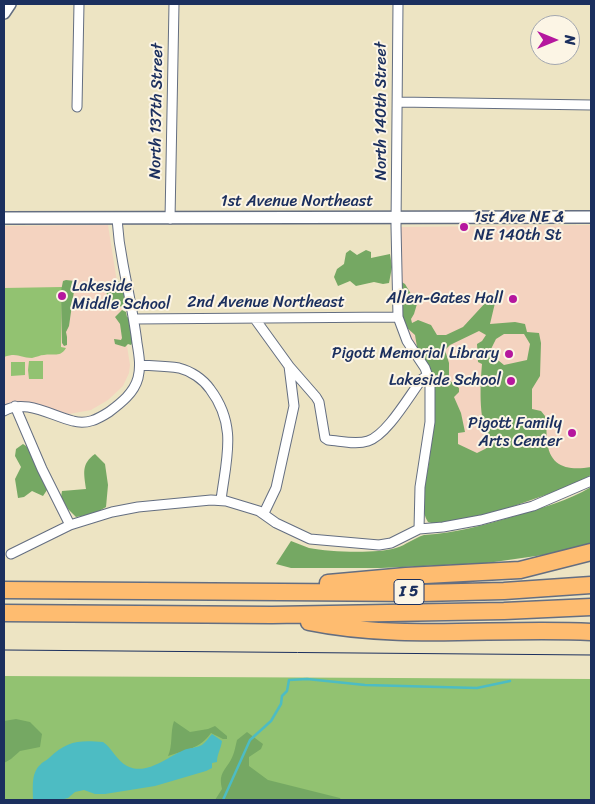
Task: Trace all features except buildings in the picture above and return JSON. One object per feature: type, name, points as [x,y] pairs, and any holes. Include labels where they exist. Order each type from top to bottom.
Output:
[{"type":"highway","points":[[226,592],[406,576],[520,570],[591,552]]},
{"type":"highway","name":"I 5","points":[[4,590],[495,592],[591,585]]},
{"type":"highway","name":"I 5","points":[[4,613],[272,615],[504,611],[591,607]]},
{"type":"highway","points":[[272,615],[317,624],[385,631],[536,630],[591,632]]},
{"type":"street","points":[[4,13],[10,4]]},
{"type":"street","points":[[77,107],[79,4]]},
{"type":"street","name":"North 137th Street","points":[[170,219],[174,4]]},
{"type":"street","name":"North 140th Street","points":[[398,4],[396,218],[398,317],[407,341],[428,376]]},
{"type":"street","points":[[398,102],[591,104]]},
{"type":"street","name":"1st Avenue Northeast","points":[[4,218],[591,217]]},
{"type":"street","points":[[4,411],[15,406],[32,408],[79,422],[94,420],[113,409],[134,388],[139,375],[140,365],[116,219]]},
{"type":"street","name":"2nd Avenue Northeast","points":[[134,320],[398,317]]},
{"type":"street","points":[[255,319],[289,366],[316,397],[319,402],[323,434],[328,440],[356,443],[369,441],[384,431],[422,379],[428,376],[431,409],[420,488],[419,529]]},
{"type":"street","points":[[140,365],[180,368],[197,376],[218,399],[226,417],[228,435],[221,500]]},
{"type":"street","points":[[264,513],[276,488],[294,412],[289,366]]},
{"type":"street","points":[[15,406],[42,469],[70,525]]},
{"type":"street","points":[[11,554],[70,525],[128,508],[221,500],[243,505],[264,513],[301,536],[320,541],[379,545],[391,543],[419,529],[481,520],[533,506],[591,481]]},
{"type":"shaded area","name":"Lakeside Middle School","points":[[108,225],[130,365],[129,373],[123,386],[108,400],[91,410],[69,414],[28,404],[4,408],[4,226]]},
{"type":"shaded area","name":"Lakeside School","points":[[591,225],[591,475],[525,503],[428,522],[425,514],[424,492],[433,438],[435,404],[405,321],[401,291],[401,227]]},
{"type":"green space","points":[[350,250],[357,255],[366,250],[371,252],[371,258],[390,254],[392,267],[389,283],[374,282],[356,286],[350,281],[338,286],[334,277],[337,269],[344,264],[346,253]]},
{"type":"green space","points":[[63,281],[75,281],[75,284],[69,326],[66,332],[67,345],[64,346],[62,343],[61,291]]},
{"type":"green space","points":[[114,281],[124,281],[128,301],[126,305],[109,310],[106,307],[106,290],[108,285]]},
{"type":"green space","points":[[400,281],[405,284],[417,304],[411,319],[412,323],[418,320],[431,325],[437,335],[446,335],[463,327],[487,301],[495,303],[490,324],[515,322],[525,324],[527,332],[539,333],[541,343],[540,376],[532,389],[532,409],[541,411],[545,416],[547,440],[551,456],[561,465],[567,467],[591,467],[591,475],[571,486],[494,513],[435,524],[428,522],[423,506],[423,497],[430,454],[432,384],[437,380],[418,353],[415,335],[405,326],[401,308]],"holes":[[[479,331],[486,335],[477,344],[478,362],[482,364],[482,417],[487,436],[492,444],[477,453],[458,444],[458,433],[465,432],[461,413],[454,397],[459,392],[459,388],[449,380],[449,363],[445,350],[450,345]],[[504,334],[524,334],[530,344],[527,360],[504,365],[493,356],[491,349],[496,339]]]},
{"type":"green space","points":[[62,287],[61,347],[66,348],[64,351],[59,354],[32,358],[16,355],[4,357],[4,288]]},
{"type":"green space","points":[[122,310],[130,318],[133,342],[125,347],[115,344],[114,339],[121,340],[122,338],[120,324],[115,317]]},
{"type":"green space","points":[[29,361],[43,361],[43,379],[29,379]]},
{"type":"green space","points":[[11,362],[25,362],[25,375],[11,376]]},
{"type":"green space","points":[[23,444],[36,458],[47,490],[43,496],[32,491],[24,497],[18,498],[15,479],[21,467],[15,456],[16,449]]},
{"type":"green space","points":[[95,454],[105,464],[108,485],[106,507],[94,514],[76,517],[68,509],[61,497],[62,491],[86,489],[85,465]]},
{"type":"green space","points":[[591,487],[591,544],[550,554],[487,563],[381,568],[291,568],[276,564],[291,541],[309,548],[328,551],[365,552],[387,550],[400,547],[424,535],[470,528],[535,510],[564,500]]},
{"type":"green space","points":[[4,676],[591,679],[591,800],[4,800]]},
{"type":"green space","points":[[16,719],[30,722],[42,734],[40,747],[20,751],[4,763],[4,721]]},
{"type":"green space","points":[[174,721],[190,732],[215,726],[227,736],[227,739],[211,733],[197,746],[168,756]]},
{"type":"green space","points":[[247,732],[263,744],[261,749],[249,757],[249,766],[268,780],[340,798],[341,800],[215,800],[222,789],[222,775],[232,758],[237,740]]},
{"type":"water","points":[[212,734],[222,741],[217,762],[212,763],[212,768],[206,771],[155,786],[105,794],[95,794],[84,790],[75,792],[68,798],[60,800],[33,799],[33,781],[37,768],[55,752],[67,745],[87,741],[103,742],[123,764],[142,769],[157,764],[184,750],[202,745]]},
{"type":"waterway","points":[[223,800],[250,740],[271,721],[281,704],[282,696],[287,691],[289,680],[307,679],[365,685],[477,688],[510,681]]},
{"type":"tram line","points":[[4,650],[591,655]]},
{"type":"place","name":"1st Ave NE & NE 140th St","points":[[464,227]]},
{"type":"place","name":"Lakeside Middle School","points":[[62,296]]},
{"type":"place","name":"Allen-Gates Hall","points":[[513,299]]},
{"type":"place","name":"Pigott Memorial Library","points":[[509,354]]},
{"type":"place","name":"Lakeside School","points":[[511,381]]},
{"type":"place","name":"Pigott Family Arts Center","points":[[572,433]]}]
